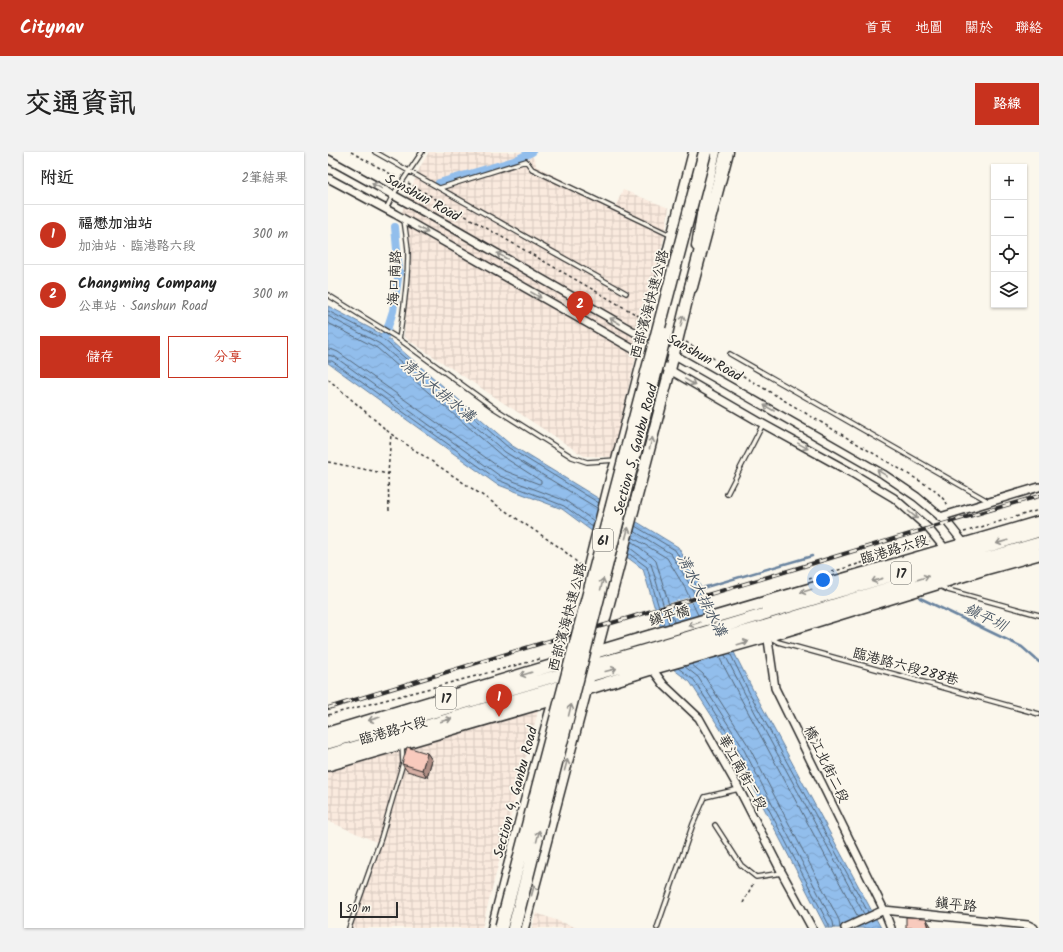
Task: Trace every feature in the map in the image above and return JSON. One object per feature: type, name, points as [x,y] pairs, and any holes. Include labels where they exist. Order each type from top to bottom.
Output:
[{"type":"highway","points":[[663,276],[695,152]]},
{"type":"highway","name":"西部濱海快速公路","points":[[501,928],[705,152]]},
{"type":"highway","name":"西部濱海快速公路","points":[[514,928],[712,152]]},
{"type":"highway","points":[[690,287],[727,152]]},
{"type":"main road","name":"臨港路六段","points":[[767,631],[937,585],[968,547],[1039,522]]},
{"type":"main road","name":"臨港路六段","points":[[968,547],[1039,531]]},
{"type":"main road","name":"臨港路六段","points":[[982,565],[1039,543]]},
{"type":"main road","name":"臨港路六段","points":[[760,610],[956,562],[982,565],[1039,554]]},
{"type":"main road","name":"臨港路六段","points":[[767,631],[956,562]]},
{"type":"main road","name":"鎮平橋","points":[[634,641],[760,610]]},
{"type":"main road","name":"鎮平橋","points":[[645,661],[760,610]]},
{"type":"main road","name":"17","points":[[645,661],[767,631]]},
{"type":"main road","name":"臨港路六段","points":[[328,743],[395,718],[634,641]]},
{"type":"main road","name":"臨港路六段","points":[[328,733],[395,718],[593,665],[645,661]]},
{"type":"main road","name":"臨港路六段","points":[[328,764],[401,738],[590,676],[645,661]]},
{"type":"main road","name":"臨港路六段","points":[[328,755],[555,699],[586,688],[645,661]]},
{"type":"street","name":"Section 5, Ganbu Road","points":[[563,663],[586,581],[644,355],[663,276],[668,234],[689,152]]},
{"type":"street","name":"Section 5, Ganbu Road","points":[[586,688],[670,370],[690,287],[706,189],[715,152]]},
{"type":"street","name":"Section 5, Ganbu Road","points":[[690,287],[703,259],[731,152]]},
{"type":"street","name":"Sanshun Road","points":[[328,159],[451,227],[883,474],[917,497],[946,522],[982,565]]},
{"type":"street","name":"Sanshun Road","points":[[328,178],[404,219],[894,498],[928,528],[956,562]]},
{"type":"street","name":"Section 5, Ganbu Road","points":[[663,276],[706,189]]},
{"type":"street","points":[[940,517],[1039,487]]},
{"type":"street","name":"橋江北街二段","points":[[760,610],[767,631],[775,688],[884,910],[891,928]]},
{"type":"street","name":"華江南街二段","points":[[634,641],[645,661],[664,685],[699,718],[739,789],[812,928]]},
{"type":"street","name":"Section 4, Ganbu Road","points":[[493,928],[522,815],[555,699],[563,663]]},
{"type":"street","points":[[523,928],[586,688]]},
{"type":"street","name":"鎮平路","points":[[845,928],[884,910],[1028,925],[1034,928]]},
{"type":"lane","points":[[374,152],[626,293]]},
{"type":"lane","points":[[386,209],[393,195],[422,152]]},
{"type":"lane","points":[[440,188],[526,161],[532,169],[668,234]]},
{"type":"lane","name":"海口南路","points":[[399,339],[404,311],[407,278],[408,248],[404,219]]},
{"type":"lane","points":[[328,295],[399,339],[494,408],[572,457],[587,462],[617,460]]},
{"type":"lane","points":[[730,354],[989,502]]},
{"type":"lane","points":[[727,494],[763,424]]},
{"type":"lane","points":[[937,585],[948,590],[1039,615]]},
{"type":"lane","name":"臨港路六段288巷","points":[[767,631],[778,642],[1039,714]]},
{"type":"lane","points":[[349,928],[381,838],[403,763],[401,738],[395,718]]},
{"type":"lane","points":[[657,928],[693,824],[705,797],[739,789]]},
{"type":"lane","points":[[715,825],[741,865],[756,877],[782,873]]},
{"type":"path","points":[[328,378],[391,434],[562,549],[579,564],[579,571]]},
{"type":"path","points":[[389,512],[388,474],[391,434]]},
{"type":"path","points":[[328,462],[388,474]]},
{"type":"path","points":[[957,534],[1039,510]]},
{"type":"path","points":[[806,580],[938,540]]},
{"type":"path","points":[[328,715],[544,658]]},
{"type":"path","points":[[743,903],[756,877]]},
{"type":"shaded area","points":[[429,152],[529,152],[535,160],[536,166],[615,207],[623,190],[669,208],[665,233],[612,457],[584,456],[404,337],[411,247],[408,229],[398,221],[420,167]]},
{"type":"shaded area","points":[[538,711],[482,928],[351,928],[381,844],[328,821],[328,772]]},
{"type":"shaded area","points":[[536,913],[578,928],[532,928]]},
{"type":"water","name":"清水大排水溝","points":[[328,306],[385,336],[511,445],[678,547],[698,581],[753,690],[881,928],[826,928],[735,752],[690,682],[673,669],[643,569],[562,509],[496,484],[328,363]]},
{"type":"pier","points":[[706,592],[709,597],[654,613],[653,608]]},
{"type":"building","points":[[407,747],[427,753],[422,770],[402,764]]},
{"type":"building","points":[[906,917],[926,918],[929,928],[906,928]]},
{"type":"waterway","points":[[439,183],[514,161],[532,152]]},
{"type":"waterway","points":[[385,336],[393,311],[399,272],[395,227]]},
{"type":"waterway","name":"鎮平圳","points":[[699,589],[812,556]]},
{"type":"waterway","name":"鎮平圳","points":[[920,598],[1022,647],[1039,662]]},
{"type":"railway","points":[[328,708],[1039,496]]},
{"type":"place","name":"Changming Company","points":[[580,324]]},
{"type":"place","name":"福懋加油站","points":[[499,717]]}]
